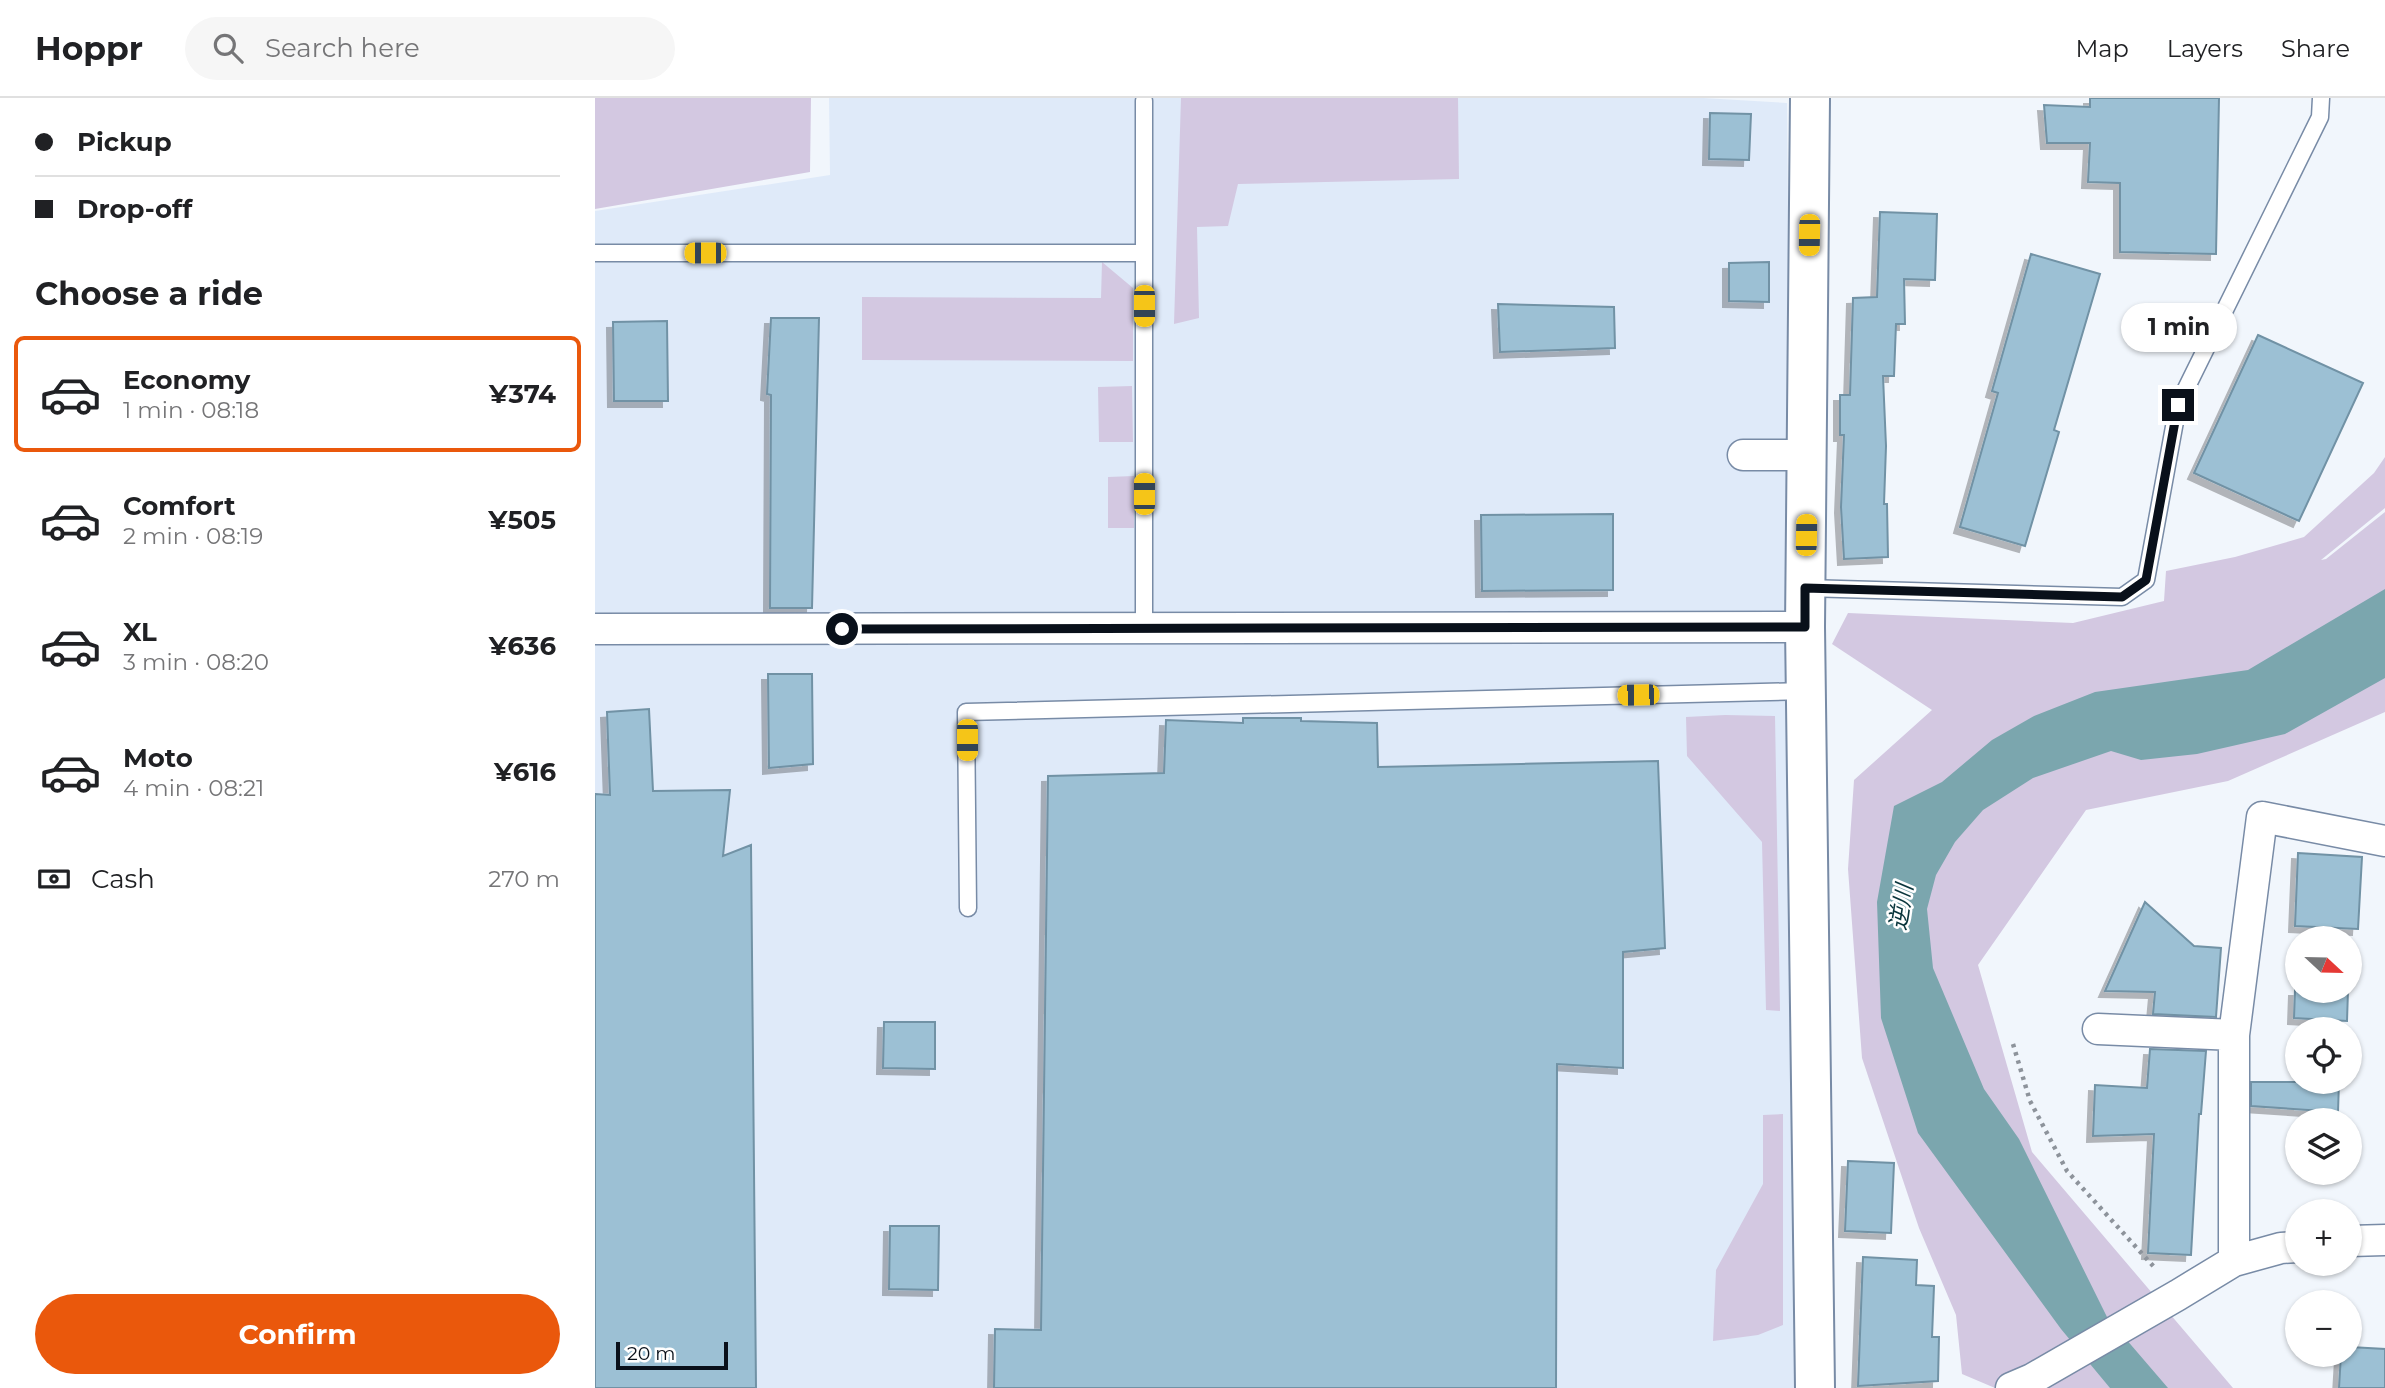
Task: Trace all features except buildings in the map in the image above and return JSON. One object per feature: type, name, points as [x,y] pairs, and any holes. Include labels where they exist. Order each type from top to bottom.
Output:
[{"type":"street","points":[[1810,98],[1805,691],[1815,1388]]},
{"type":"street","points":[[1743,455],[1806,455]]},
{"type":"street","points":[[595,629],[1805,627]]},
{"type":"street","points":[[2234,1261],[2234,1035],[2262,817],[2385,841]]},
{"type":"street","points":[[2098,1029],[2234,1035]]},
{"type":"street","points":[[2362,1241],[2385,1240]]},
{"type":"street","points":[[2021,1383],[2234,1261],[2285,1248]]},
{"type":"lane","points":[[1805,588],[2122,597],[2146,580],[2178,405],[2320,117],[2321,98]]},
{"type":"lane","points":[[1144,628],[1145,101]]},
{"type":"lane","points":[[595,253],[1144,253]]},
{"type":"lane","points":[[968,908],[966,712],[1805,691]]},
{"type":"path","points":[[2013,1044],[2030,1101],[2067,1171],[2190,1288]]},
{"type":"shaded area","points":[[595,98],[811,98],[810,172],[595,209]]},
{"type":"shaded area","points":[[829,98],[1703,98],[1787,103],[1799,1388],[595,1388],[595,211],[830,175]]},
{"type":"shaded area","points":[[1181,98],[1458,98],[1459,179],[1238,184],[1228,226],[1197,227],[1199,318],[1174,324]]},
{"type":"shaded area","points":[[1102,262],[1133,288],[1133,361],[862,360],[862,297],[1101,298]]},
{"type":"shaded area","points":[[1132,386],[1133,442],[1099,442],[1098,387]]},
{"type":"shaded area","points":[[2385,457],[2385,508],[2321,560],[2326,559],[2385,512],[2385,712],[2228,781],[2086,810],[1978,965],[2032,1152],[2233,1388],[1995,1388],[1962,1374],[1956,1315],[1919,1228],[1862,1058],[1848,869],[1854,780],[1932,710],[1832,644],[1848,613],[2073,623],[2164,601],[2166,571],[2235,557],[2304,537],[2374,473]]},
{"type":"shaded area","points":[[1134,476],[1134,528],[1108,528],[1108,477]]},
{"type":"shaded area","points":[[1775,716],[1780,1011],[1766,1010],[1762,842],[1687,756],[1686,717]]},
{"type":"shaded area","points":[[1783,1114],[1783,1325],[1758,1335],[1713,1341],[1716,1270],[1763,1184],[1763,1115]]},
{"type":"water","name":"逆川","points":[[2385,589],[2385,678],[2285,734],[2197,754],[2141,760],[2111,751],[2033,778],[1983,810],[1955,842],[1936,875],[1927,909],[1933,968],[1984,1089],[2019,1139],[2107,1317],[2168,1388],[2110,1388],[2061,1329],[1918,1133],[1881,1018],[1877,902],[1894,806],[1942,782],[1992,740],[2034,716],[2095,692],[2248,670]]},
{"type":"route","points":[[842,629],[1805,627],[1805,588],[2122,597],[2146,580],[2178,405]]}]
